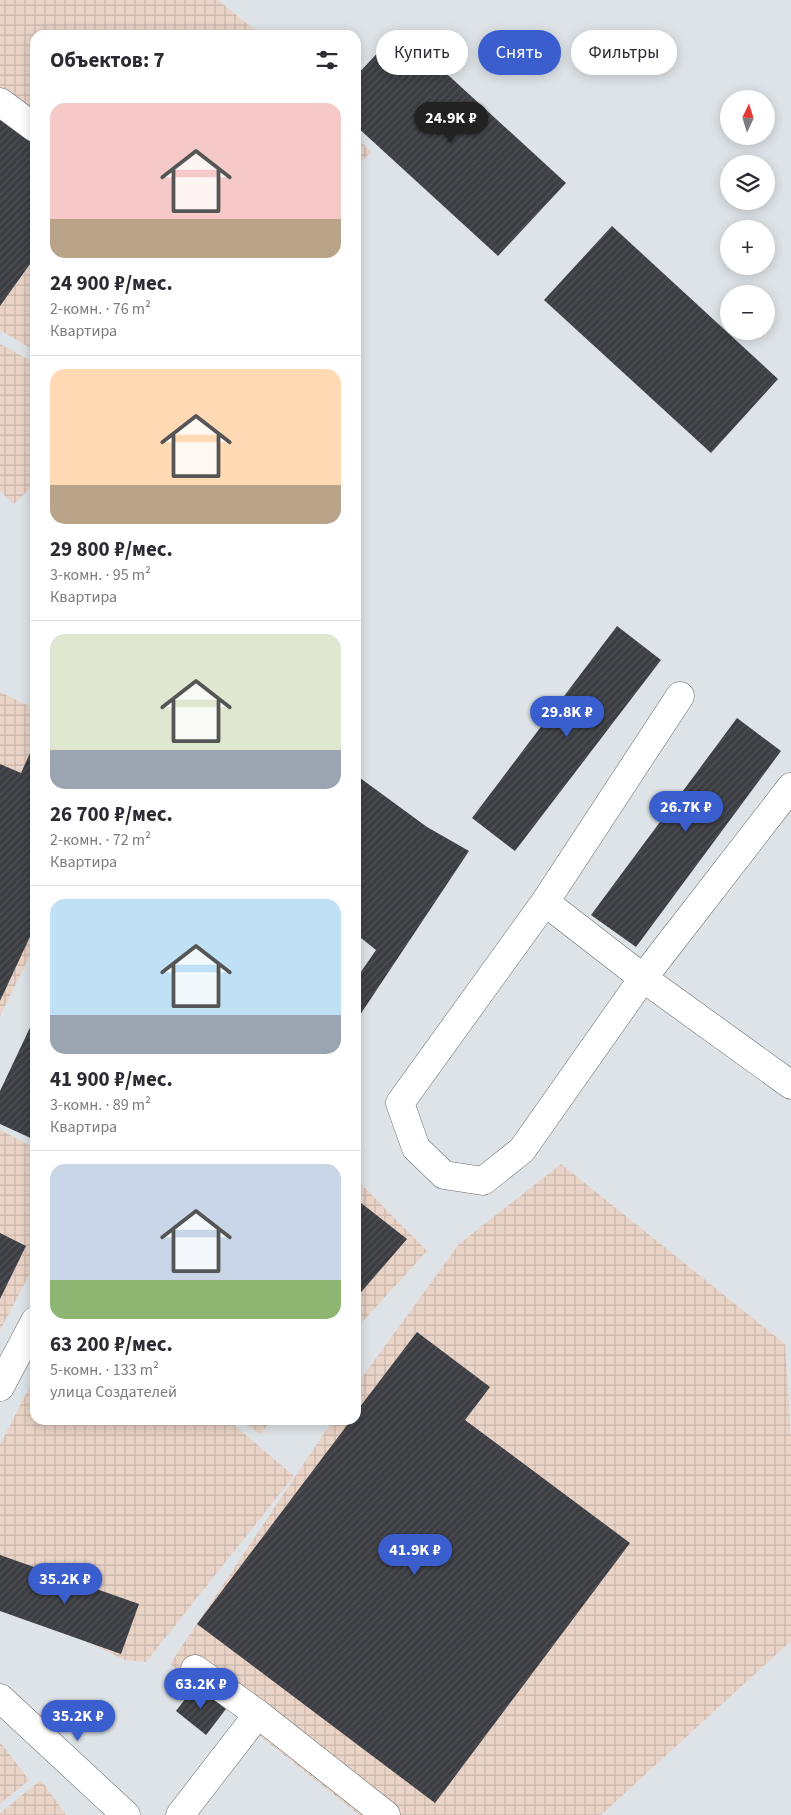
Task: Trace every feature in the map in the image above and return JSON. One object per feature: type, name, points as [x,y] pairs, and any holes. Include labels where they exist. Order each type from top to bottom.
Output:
[{"type":"street","points":[[0,102],[30,124]]},
{"type":"street","points":[[680,696],[545,902],[400,1103],[416,1148],[444,1175],[483,1181],[522,1150],[643,978],[791,786]]},
{"type":"street","points":[[545,902],[643,978],[791,1085]]},
{"type":"street","points":[[0,1387],[30,1330]]},
{"type":"street","points":[[195,1669],[258,1714],[386,1815]]},
{"type":"street","points":[[0,1698],[126,1815]]},
{"type":"street","points":[[180,1815],[258,1714]]},
{"type":"shaded area","points":[[0,0],[218,0],[255,30],[30,30],[30,348],[0,330]]},
{"type":"shaded area","points":[[361,142],[371,152],[361,162]]},
{"type":"shaded area","points":[[0,344],[30,360],[30,489],[14,504],[0,491]]},
{"type":"shaded area","points":[[0,692],[30,707],[30,955],[0,1016]]},
{"type":"shaded area","points":[[0,1130],[30,1145],[30,1273],[0,1330]]},
{"type":"shaded area","points":[[561,1164],[785,1344],[791,1436],[791,1641],[601,1815],[359,1815],[170,1664],[330,1425],[361,1425],[361,1379],[459,1244]]},
{"type":"shaded area","points":[[361,1184],[427,1251],[361,1324]]},
{"type":"shaded area","points":[[30,1386],[30,1425],[234,1425],[294,1476],[146,1662],[125,1660],[61,1629],[0,1606],[0,1445]]},
{"type":"shaded area","points":[[247,1425],[268,1425],[260,1434]]},
{"type":"shaded area","points":[[0,1742],[29,1780],[0,1804]]},
{"type":"shaded area","points":[[41,1780],[66,1815],[0,1815],[0,1813]]},
{"type":"building","points":[[376,55],[376,75],[448,75],[566,183],[498,256],[361,131],[361,71]]},
{"type":"building","points":[[0,120],[30,141],[30,264],[0,306]]},
{"type":"building","points":[[612,226],[720,326],[720,340],[736,340],[778,379],[711,453],[544,300]]},
{"type":"building","points":[[617,626],[661,660],[515,851],[472,818]]},
{"type":"building","points":[[737,718],[781,751],[636,947],[591,915]]},
{"type":"building","points":[[30,753],[30,937],[0,1001],[0,764],[21,773]]},
{"type":"building","points":[[361,779],[427,827],[469,851],[361,1013],[361,972],[376,950],[361,938]]},
{"type":"building","points":[[30,1028],[30,1138],[0,1124],[0,1091]]},
{"type":"building","points":[[361,1203],[407,1239],[361,1292]]},
{"type":"building","points":[[0,1233],[26,1246],[0,1299]]},
{"type":"building","points":[[417,1332],[490,1387],[465,1420],[630,1543],[435,1803],[197,1624],[347,1425],[361,1425],[361,1405]]},
{"type":"building","points":[[0,1555],[139,1604],[121,1654],[0,1611]]},
{"type":"building","points":[[196,1685],[226,1709],[206,1735],[176,1711]]}]
